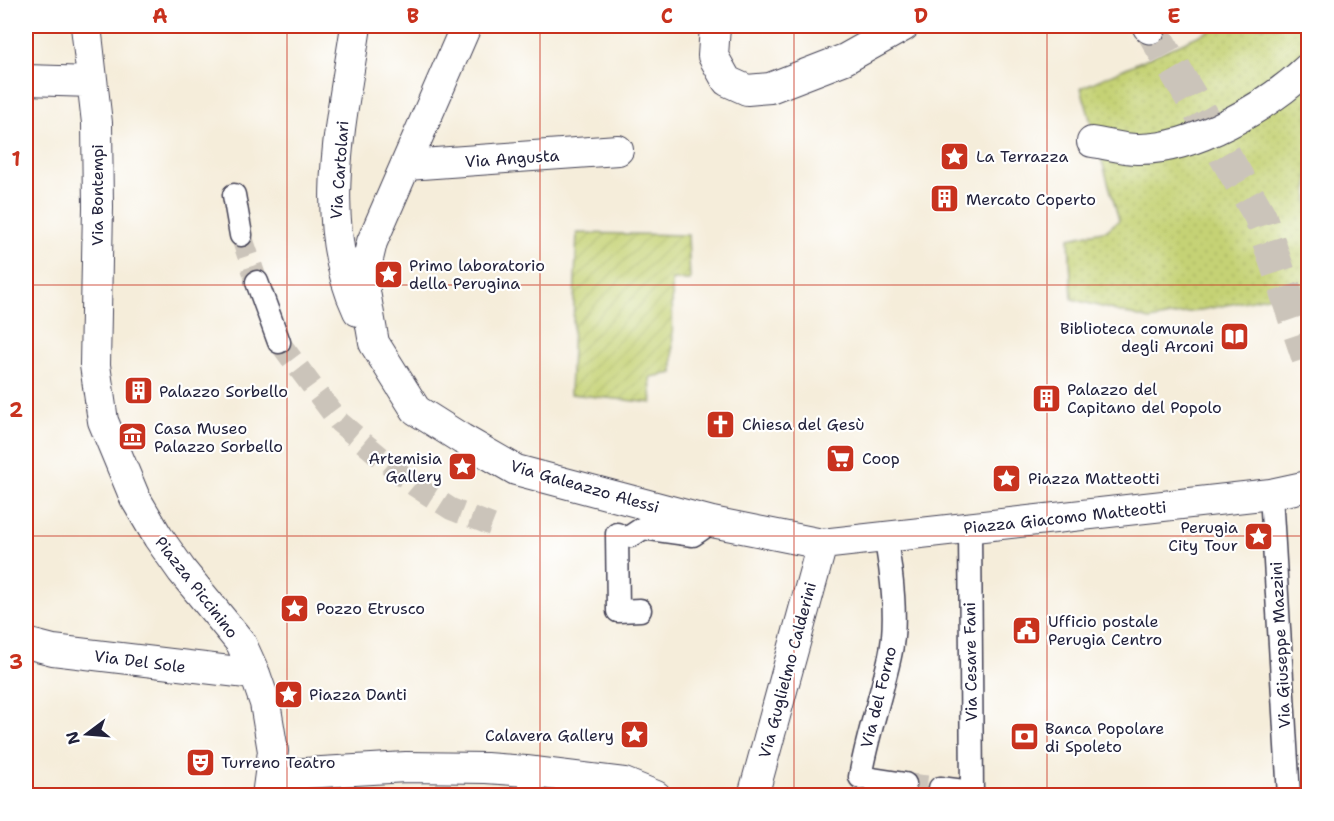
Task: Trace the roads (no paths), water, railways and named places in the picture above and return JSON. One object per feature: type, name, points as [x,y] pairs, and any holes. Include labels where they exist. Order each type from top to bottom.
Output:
[{"type":"street","name":"Via Bontempi","points":[[86,26],[97,123],[95,365]]},
{"type":"street","name":"Via Cartolari","points":[[356,26],[339,136],[334,218],[347,288],[374,343]]},
{"type":"street","name":"Via Galeazzo Alessi","points":[[466,26],[372,242],[363,280],[374,343],[416,410],[516,470],[712,522],[822,544]]},
{"type":"street","points":[[714,26],[713,56],[727,81],[747,90],[770,88],[845,59],[904,26]]},
{"type":"street","points":[[1092,142],[1137,149],[1166,146],[1204,135],[1251,112],[1293,82],[1308,68]]},
{"type":"street","points":[[26,80],[92,82]]},
{"type":"street","name":"Via Angusta","points":[[407,165],[618,150]]},
{"type":"street","points":[[234,195],[241,235]]},
{"type":"street","points":[[257,282],[279,342]]},
{"type":"street","name":"Piazza Piccinino","points":[[95,365],[104,421],[135,498],[182,571],[241,644],[255,674]]},
{"type":"street","name":"Piazza Giacomo Matteotti","points":[[822,544],[1271,494],[1308,486]]},
{"type":"street","name":"Via Giuseppe Mazzini","points":[[1271,494],[1289,795]]},
{"type":"street","points":[[640,610],[618,611],[624,535],[643,528],[693,535],[712,522]]},
{"type":"street","name":"Via Cesare Fani","points":[[970,528],[972,794]]},
{"type":"street","name":"Via del Forno","points":[[885,537],[892,568],[891,654],[871,725],[861,777],[905,784]]},
{"type":"street","name":"Via Guglielmo Calderini","points":[[753,795],[822,544]]},
{"type":"street","name":"Via Del Sole","points":[[26,643],[53,650],[255,674]]},
{"type":"street","points":[[255,674],[265,703],[273,751],[269,785],[405,767],[452,768],[531,783],[624,783],[656,795]]},
{"type":"street","points":[[940,788],[972,794]]},
{"type":"tunnel","points":[[1150,27],[1260,216],[1308,358]]},
{"type":"tunnel","points":[[241,235],[257,282]]},
{"type":"tunnel","points":[[279,342],[339,422],[415,486],[451,509],[492,525]]},
{"type":"tunnel","points":[[905,784],[940,788]]},
{"type":"place","name":"La Terrazza","points":[[955,156]]},
{"type":"place","name":"Mercato Coperto","points":[[945,199]]},
{"type":"place","name":"Primo laboratorio della Perugina","points":[[388,274]]},
{"type":"place","name":"Biblioteca comunale degli Arconi","points":[[1235,337]]},
{"type":"place","name":"Palazzo Sorbello","points":[[138,391]]},
{"type":"place","name":"Palazzo del Capitano del Popolo","points":[[1046,398]]},
{"type":"place","name":"Chiesa del Gesù","points":[[721,424]]},
{"type":"place","name":"Casa Museo Palazzo Sorbello","points":[[133,437]]},
{"type":"place","name":"Coop","points":[[841,458]]},
{"type":"place","name":"Artemisia Gallery","points":[[463,467]]},
{"type":"place","name":"Piazza Matteotti","points":[[1007,478]]},
{"type":"place","name":"Perugia City Tour","points":[[1259,536]]},
{"type":"place","name":"Pozzo Etrusco","points":[[295,608]]},
{"type":"place","name":"Ufficio postale Perugia Centro","points":[[1027,630]]},
{"type":"place","name":"Piazza Danti","points":[[288,694]]},
{"type":"place","name":"Calavera Gallery","points":[[635,735]]},
{"type":"place","name":"Banca Popolare di Spoleto","points":[[1024,737]]},
{"type":"place","name":"Turreno Teatro","points":[[200,762]]}]
